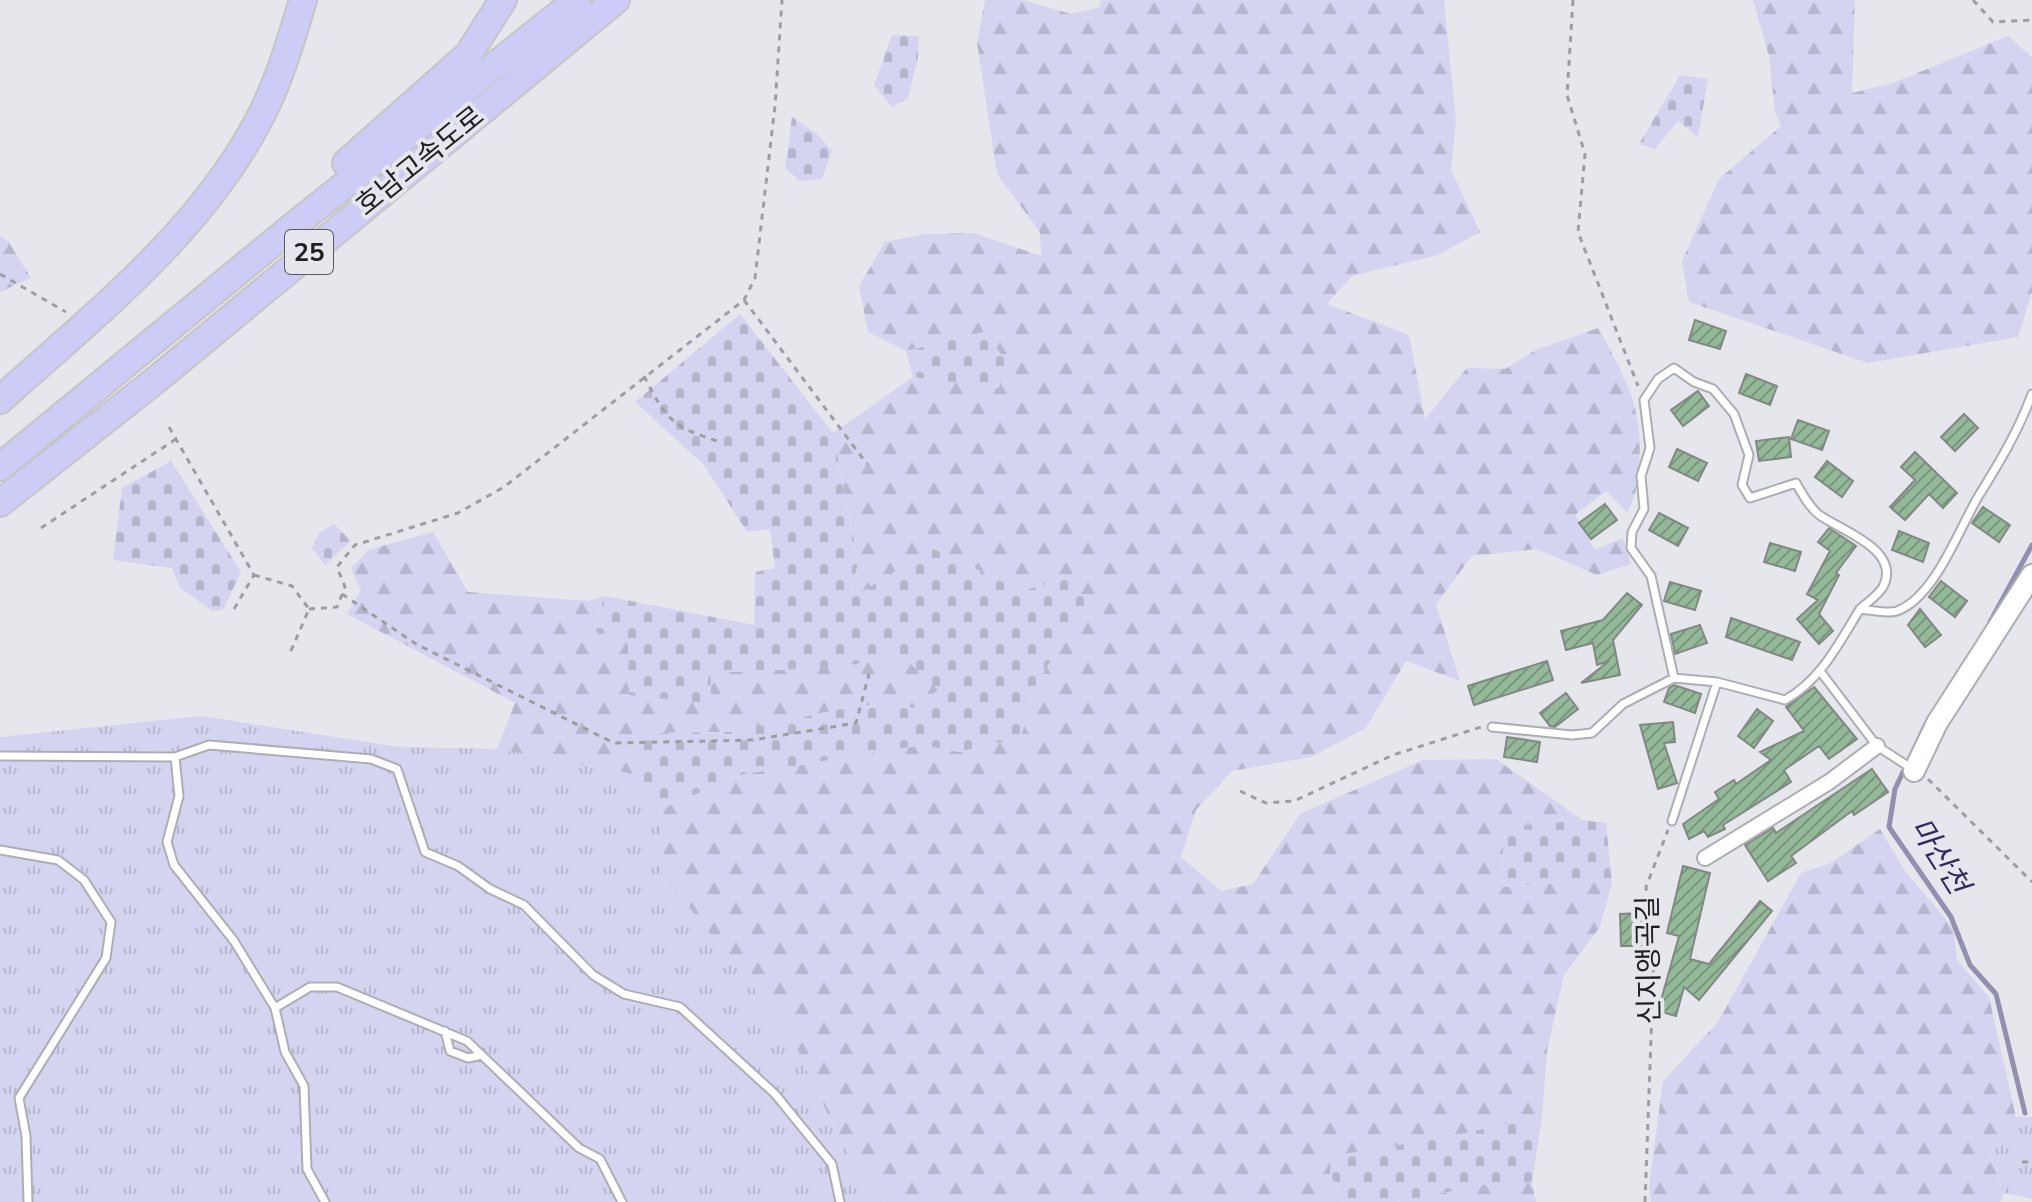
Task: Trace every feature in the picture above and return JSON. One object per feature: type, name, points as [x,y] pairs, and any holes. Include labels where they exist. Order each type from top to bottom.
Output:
[{"type":"highway","points":[[0,400],[161,250],[228,171],[263,111],[286,58],[303,0]]},
{"type":"highway","points":[[297,223],[344,166],[468,55],[503,0]]},
{"type":"highway","name":"호남고속도로","points":[[0,467],[297,223],[577,0]]},
{"type":"highway","name":"호남고속도로","points":[[0,503],[616,0]]},
{"type":"highway","points":[[564,44],[627,0]]},
{"type":"street","points":[[1914,771],[1937,723],[2032,575]]},
{"type":"street","points":[[1705,858],[1881,749]]},
{"type":"lane","points":[[1492,727],[1572,735],[1592,733],[1623,704],[1674,678],[1717,682],[1785,700],[1801,691],[1820,671],[1860,609],[1883,586],[1885,571],[1876,550],[1845,527],[1821,517],[1808,505],[1796,483],[1750,498],[1742,485],[1749,455],[1744,433],[1734,414],[1713,389],[1674,368],[1658,379],[1645,401],[1650,448],[1641,476],[1644,509],[1632,532],[1631,548],[1651,576],[1674,678]]},
{"type":"lane","points":[[1860,609],[1896,612],[1915,599],[1943,566],[1977,499],[2007,455],[2032,394]]},
{"type":"lane","points":[[1820,671],[1881,749],[1914,771]]},
{"type":"lane","points":[[1672,821],[1717,682]]},
{"type":"lane","points":[[0,756],[175,757],[209,745],[371,759],[397,769],[425,852],[458,866],[490,889],[524,905],[593,975],[624,994],[680,1007],[735,1056],[794,1117],[832,1164],[840,1202]]},
{"type":"lane","points":[[175,757],[179,796],[167,842],[174,865],[234,941],[275,1008],[285,1052],[304,1086],[307,1169],[325,1202]]},
{"type":"lane","points":[[0,850],[58,860],[84,880],[111,922],[106,958],[19,1098],[26,1136],[28,1202]]},
{"type":"lane","points":[[275,1008],[310,987],[337,987],[426,1027],[467,1041],[579,1148],[600,1159],[622,1202]]},
{"type":"lane","points":[[445,1031],[450,1051],[468,1058],[482,1055]]},
{"type":"path","points":[[309,609],[337,607],[345,587],[337,567],[355,545],[458,513],[504,487],[744,300],[755,278],[775,106],[782,0]]},
{"type":"path","points":[[1573,0],[1567,95],[1585,154],[1578,232],[1603,302],[1645,401]]},
{"type":"path","points":[[1973,0],[1993,22],[2032,20]]},
{"type":"path","points":[[0,274],[69,315]]},
{"type":"path","points":[[744,300],[867,464]]},
{"type":"path","points":[[644,376],[661,409],[681,429],[717,441]]},
{"type":"path","points":[[169,427],[254,575],[292,586],[309,609]]},
{"type":"path","points":[[41,528],[176,439]]},
{"type":"path","points":[[234,609],[254,575]]},
{"type":"path","points":[[342,594],[416,644],[614,743],[753,740],[856,723],[869,674]]},
{"type":"path","points":[[290,653],[309,609]]},
{"type":"path","points":[[1240,791],[1266,803],[1294,801],[1393,755],[1476,727],[1492,727]]},
{"type":"path","points":[[1914,771],[1930,781],[2032,882]]},
{"type":"path","name":"신지앵곡길","points":[[1645,1202],[1654,957],[1646,887],[1672,821]]},
{"type":"path","points":[[2022,1162],[2032,1162]]},
{"type":"green space","points":[[985,0],[1022,0],[1071,14],[1100,7],[1101,0],[1444,0],[1456,120],[1451,170],[1480,232],[1438,255],[1352,276],[1327,304],[1409,335],[1425,419],[1467,368],[1505,369],[1536,350],[1598,328],[1624,377],[1635,409],[1640,444],[1639,464],[1635,495],[1627,512],[1606,491],[1575,515],[1595,550],[1623,538],[1631,564],[1597,575],[1537,549],[1472,556],[1436,604],[1460,681],[1406,661],[1366,728],[1311,757],[1232,771],[1196,810],[1181,857],[1221,891],[1253,884],[1300,814],[1423,760],[1496,759],[1582,820],[1505,827],[1501,887],[1585,881],[1612,883],[1600,927],[1564,975],[1547,1051],[1542,1116],[1448,1137],[1330,1174],[1343,1202],[885,1202],[841,1142],[790,1034],[661,872],[661,809],[744,774],[922,745],[959,752],[1021,737],[1035,686],[1087,602],[1070,578],[1021,591],[933,548],[849,601],[858,563],[833,433],[913,377],[999,388],[984,332],[906,351],[868,332],[859,286],[885,242],[925,234],[974,233],[1041,256],[1040,232],[997,174],[977,43]]},
{"type":"green space","points":[[1753,0],[1855,0],[1852,93],[1893,83],[2008,36],[2032,57],[2032,292],[2018,337],[1868,363],[1689,302],[1682,261],[1719,179],[1781,126],[1775,111],[1769,56]]},
{"type":"green space","points":[[892,35],[919,36],[918,57],[908,98],[892,107],[874,85]]},
{"type":"green space","points":[[1680,75],[1708,79],[1698,137],[1678,121],[1655,149],[1639,144]]},
{"type":"green space","points":[[792,117],[817,134],[832,151],[822,179],[800,181],[785,168]]},
{"type":"green space","points":[[0,236],[8,241],[31,278],[0,292]]},
{"type":"green space","points":[[740,314],[833,433],[858,563],[849,600],[932,548],[1021,591],[1071,578],[1087,602],[1035,686],[1021,737],[959,752],[922,745],[744,774],[661,809],[639,775],[639,733],[731,732],[860,705],[915,708],[938,690],[901,655],[842,667],[711,673],[710,704],[629,695],[628,642],[593,631],[605,596],[754,625],[755,572],[775,568],[770,529],[747,532],[704,465],[635,402]]},
{"type":"green space","points":[[984,332],[1005,359],[999,388],[913,377],[906,351]]},
{"type":"green space","points":[[171,461],[241,572],[223,610],[213,611],[180,588],[172,568],[113,560],[122,488]]},
{"type":"green space","points":[[334,524],[351,541],[325,565],[312,548],[319,533]]},
{"type":"green space","points":[[433,532],[468,592],[588,601],[605,596],[593,631],[628,641],[630,695],[710,703],[711,673],[842,667],[902,655],[939,690],[915,708],[860,705],[731,732],[639,733],[639,775],[497,749],[515,703],[347,614],[361,590],[351,569],[368,550]]},
{"type":"green space","points":[[201,716],[399,747],[497,749],[639,775],[661,809],[661,872],[790,1034],[841,1142],[885,1202],[0,1202],[0,737]]},
{"type":"green space","points":[[1582,820],[1606,823],[1612,883],[1585,881],[1501,887],[1505,827]]},
{"type":"green space","points":[[1880,829],[1905,871],[1953,928],[1957,960],[1989,997],[2016,1117],[1990,1156],[2004,1193],[2000,1202],[1651,1202],[1649,1187],[1663,1081],[1718,1022],[1801,873],[1831,863]]},
{"type":"green space","points":[[1542,1116],[1532,1182],[1499,1182],[1397,1202],[1343,1202],[1330,1174],[1331,1156],[1448,1137]]},
{"type":"green space","points":[[2016,1117],[2032,1117],[2032,1199],[2004,1193],[1990,1156]]},
{"type":"green space","points":[[1499,1181],[1532,1182],[1536,1202],[1397,1202]]},
{"type":"building","points":[[1695,320],[1726,331],[1720,349],[1689,340]]},
{"type":"building","points":[[1746,374],[1777,386],[1770,405],[1739,393]]},
{"type":"building","points":[[1698,391],[1709,406],[1683,426],[1671,410]]},
{"type":"building","points":[[1964,414],[1978,428],[1955,451],[1941,437]]},
{"type":"building","points":[[1798,420],[1829,431],[1822,450],[1791,439]]},
{"type":"building","points":[[1789,437],[1791,457],[1759,461],[1756,441]]},
{"type":"building","points":[[1677,449],[1707,463],[1698,481],[1669,467]]},
{"type":"building","points":[[1915,452],[1957,493],[1943,508],[1929,494],[1905,520],[1890,507],[1915,480],[1901,467]]},
{"type":"building","points":[[1827,461],[1853,481],[1842,497],[1815,477]]},
{"type":"building","points":[[1605,504],[1617,520],[1591,539],[1579,523]]},
{"type":"building","points":[[1983,507],[2010,525],[1999,542],[1972,523]]},
{"type":"building","points":[[1659,513],[1688,528],[1678,546],[1649,530]]},
{"type":"building","points":[[1829,528],[1856,546],[1836,573],[1839,575],[1819,614],[1833,631],[1819,644],[1797,619],[1818,600],[1807,594],[1830,551],[1818,542]]},
{"type":"building","points":[[1899,531],[1929,543],[1923,562],[1892,550]]},
{"type":"building","points":[[1770,543],[1801,552],[1795,571],[1764,562]]},
{"type":"building","points":[[1941,581],[1967,601],[1955,617],[1929,597]]},
{"type":"building","points":[[1670,582],[1701,591],[1695,610],[1664,601]]},
{"type":"building","points":[[1627,593],[1642,605],[1613,640],[1620,675],[1581,683],[1609,661],[1597,665],[1593,643],[1566,650],[1561,631],[1603,620]]},
{"type":"building","points":[[1920,609],[1941,635],[1925,647],[1908,625]]},
{"type":"building","points":[[1731,618],[1800,642],[1792,660],[1726,637]]},
{"type":"building","points":[[1700,625],[1707,643],[1675,654],[1671,634]]},
{"type":"building","points":[[1547,661],[1553,680],[1474,705],[1468,686]]},
{"type":"building","points":[[1674,685],[1701,694],[1695,713],[1664,702],[1669,688]]},
{"type":"building","points":[[1814,687],[1857,739],[1829,759],[1819,746],[1784,770],[1791,782],[1723,825],[1725,829],[1708,837],[1704,831],[1689,839],[1683,824],[1719,799],[1715,792],[1734,780],[1736,784],[1771,760],[1760,752],[1804,731],[1786,707]]},
{"type":"building","points":[[1566,693],[1578,709],[1555,727],[1550,726],[1540,713]]},
{"type":"building","points":[[1757,709],[1773,721],[1754,748],[1738,736]]},
{"type":"building","points":[[1673,722],[1675,742],[1664,743],[1677,783],[1658,789],[1640,725]]},
{"type":"building","points":[[1507,737],[1540,742],[1537,762],[1504,757]]},
{"type":"building","points":[[1872,769],[1888,792],[1854,815],[1852,811],[1791,856],[1796,863],[1768,881],[1745,845],[1773,828],[1776,833]]},
{"type":"building","points":[[1683,866],[1710,873],[1690,959],[1709,964],[1760,901],[1772,911],[1699,1000],[1684,987],[1676,1016],[1658,1011],[1679,936],[1667,933]]},
{"type":"building","points":[[1640,913],[1641,946],[1621,946],[1620,914]]},
{"type":"waterway","name":"마산천","points":[[1990,622],[2032,545]]},
{"type":"waterway","name":"마산천","points":[[1927,722],[1895,789],[1889,827],[1951,917],[1970,965],[1996,994],[2025,1113]]}]
